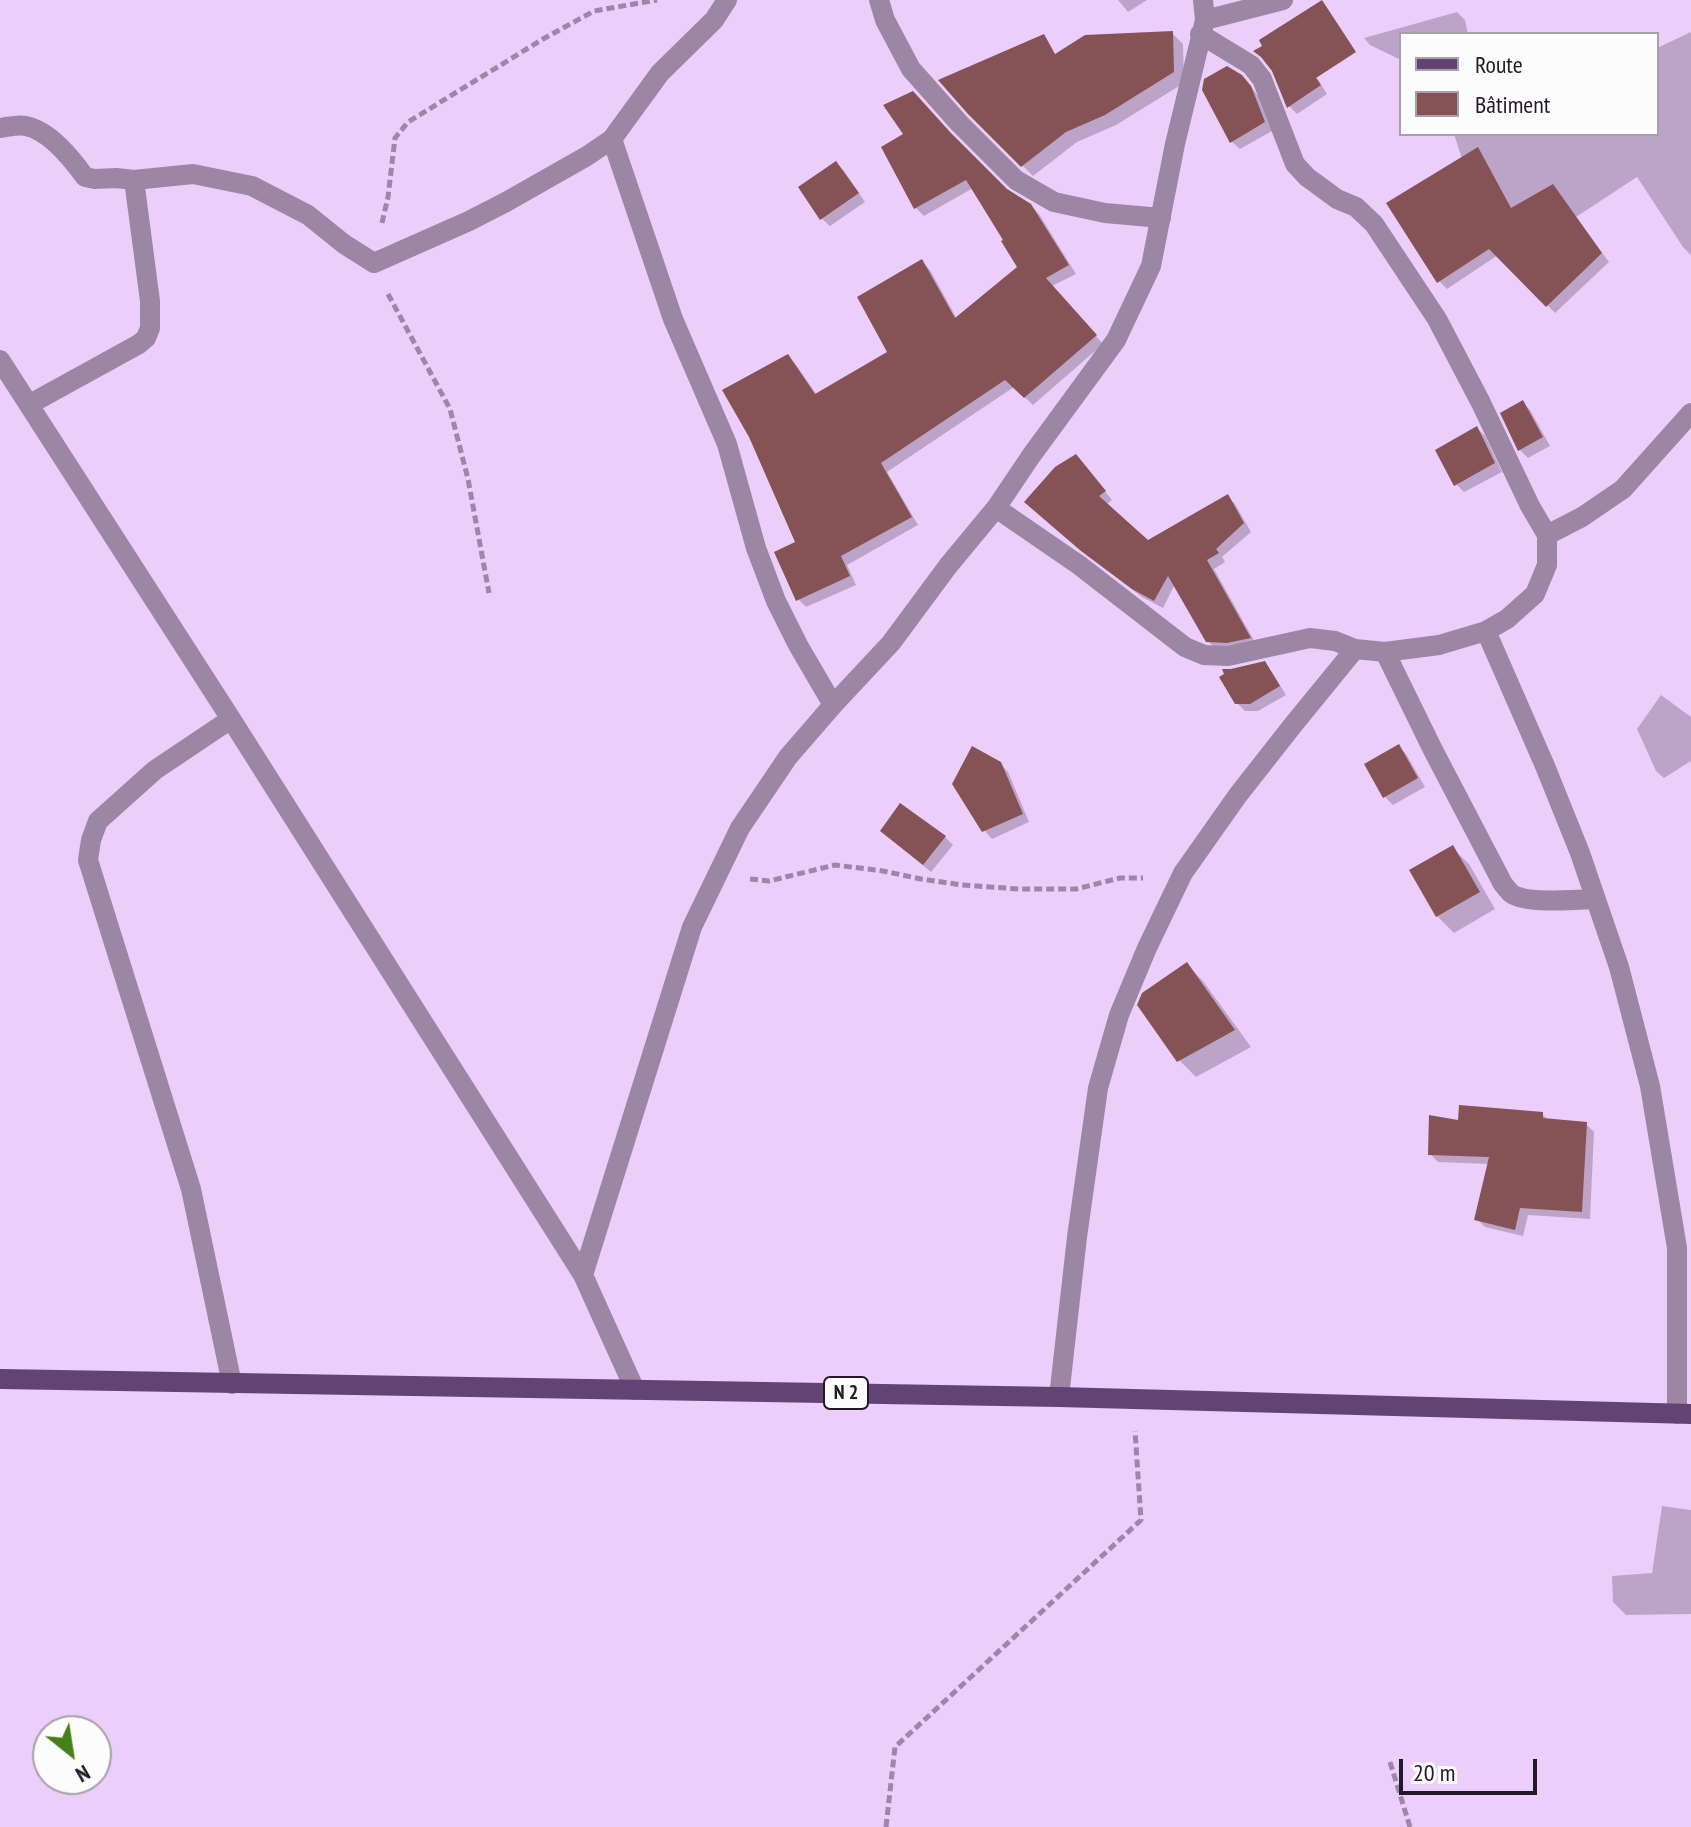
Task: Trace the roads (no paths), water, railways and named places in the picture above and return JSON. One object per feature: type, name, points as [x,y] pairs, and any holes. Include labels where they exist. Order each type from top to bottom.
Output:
[{"type":"main road","name":"N 2","points":[[0,1379],[1133,1398],[1684,1414]]},
{"type":"street","points":[[0,128],[23,125],[36,129],[53,141],[85,177],[134,180],[193,174],[252,186],[308,215],[374,263],[506,202],[612,139],[660,73],[714,20],[727,0]]},
{"type":"street","points":[[879,0],[885,20],[911,69],[1016,180],[1054,202],[1105,213],[1161,218]]},
{"type":"street","points":[[1203,18],[1283,0]]},
{"type":"street","points":[[583,1275],[692,927],[740,828],[788,757],[891,643],[996,508],[1116,340],[1151,266],[1203,18]]},
{"type":"street","points":[[996,508],[1079,565],[1185,647],[1204,655],[1228,656],[1310,638],[1335,641],[1355,649],[1385,652],[1439,645],[1486,631],[1507,619],[1535,594],[1547,565],[1547,535],[1437,319],[1374,224],[1356,207],[1337,199],[1307,177],[1295,164],[1262,79],[1251,65],[1231,51],[1203,18]]},
{"type":"street","points":[[612,139],[673,319],[727,444],[756,548],[776,601],[833,705]]},
{"type":"street","points":[[30,404],[146,338],[150,328],[150,301],[134,180]]},
{"type":"street","points":[[2,371],[30,404],[583,1275],[635,1390]]},
{"type":"street","points":[[1547,535],[1582,517],[1623,489],[1691,413]]},
{"type":"street","points":[[1486,631],[1580,853],[1619,967],[1650,1086],[1677,1248],[1684,1414]]},
{"type":"street","points":[[1059,1397],[1098,1088],[1119,1015],[1183,873],[1247,784],[1355,649]]},
{"type":"street","points":[[1385,652],[1503,884],[1513,895],[1528,899],[1595,899]]},
{"type":"street","points":[[231,719],[155,770],[98,821],[88,860],[191,1189],[232,1384]]}]
